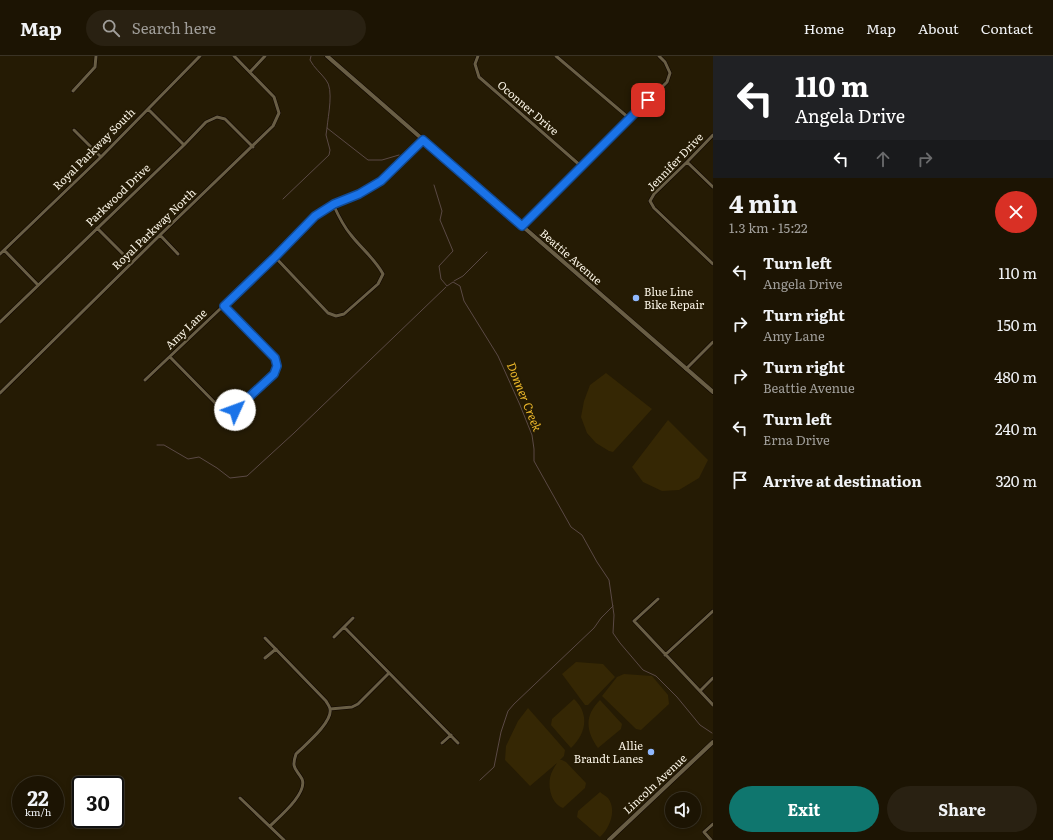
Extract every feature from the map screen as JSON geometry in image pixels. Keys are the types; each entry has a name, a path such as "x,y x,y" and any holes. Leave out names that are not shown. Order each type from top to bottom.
{"street":[{"path":"73,90 95,67 96,56"},
{"name":"Royal Parkway South","path":"0,254 100,157 200,56"},
{"path":"234,56 250,72 265,56"},
{"name":"Beattie Avenue","path":"327,56 713,392"},
{"name":"Oconner Drive","path":"478,56 475,64 479,77 582,167"},
{"path":"556,56 630,119"},
{"path":"522,226 667,82 670,73 665,62 659,56"},
{"name":"Royal Parkway North","path":"0,393 273,126 279,113 274,97 250,72"},
{"path":"148,109 184,144"},
{"name":"Parkwood Drive","path":"0,322 206,122 217,117 225,119 253,147"},
{"path":"74,130 100,157"},
{"name":"Jennifer Drive","path":"713,135 654,194 650,201 654,208 713,264"},
{"name":"Amy Lane","path":"145,380 275,257 315,216 334,204 359,194 381,181 423,140"},
{"path":"687,162 713,186"},
{"path":"275,257 328,313 336,316 344,314 378,284 383,274 379,266 350,234 334,204"},
{"path":"98,228 132,263"},
{"path":"160,235 178,254"},
{"path":"4,250 38,285"},
{"path":"170,357 221,409 227,412 235,410 274,374 277,366 275,358 224,306"},
{"path":"686,369 713,342"},
{"path":"658,599 634,621 713,705"},
{"path":"665,655 713,611"},
{"path":"334,636 353,618"},
{"path":"344,627 458,743"},
{"path":"265,638 326,701 330,709 330,717 326,723 296,754 294,768 302,780 301,793 270,826"},
{"path":"265,658 276,649"},
{"path":"330,709 352,707 358,704 389,673"},
{"path":"700,691 713,678"},
{"path":"442,743 450,735"},
{"name":"Lincoln Avenue","path":"609,840 713,742"},
{"path":"240,798 284,840"},
{"path":"711,840 704,832 713,824"}],"shaded area":[{"path":"606,373 652,409 613,452 596,443 587,433 581,417 584,401 590,385"},
{"path":"668,420 708,460 699,478 679,490 662,491 643,482 632,467"},
{"path":"576,662 603,664 615,677 588,705 585,705 562,674"},
{"path":"624,674 652,676 668,695 669,704 641,730 636,729 602,696 617,677"},
{"path":"574,699 582,711 584,724 580,737 571,748 551,725 552,719"},
{"path":"600,700 622,724 621,729 598,748 591,736 588,724 591,712"},
{"path":"528,708 565,750 564,756 560,760 566,762 586,783 585,788 563,808 556,803 550,791 550,776 557,763 530,786 505,760 506,746 518,721"},
{"path":"600,792 608,798 611,803 612,813 607,829 600,837 577,817 578,811"}],"waterway":[{"name":"Donner Creek","path":"311,56 310,60 313,66 326,80 330,90 327,128 368,160 382,160 399,155"},
{"path":"283,199 329,155 330,150 326,135 327,128"},
{"name":"Donner Creek","path":"434,185 442,211 440,220 453,251 439,266 441,279 447,286 453,282 460,286 464,301 498,356 520,405 532,435 534,461 571,527 582,535 609,580 614,615 613,633 643,670 656,676 677,697 700,725 712,733"},
{"path":"454,281 463,276 487,252"},
{"path":"157,445 164,445 188,459 199,457 230,478 247,476 446,287"},
{"path":"480,780 494,767 501,732 508,711 594,628 601,618 613,606"}],"place":[{"name":"Blue Line Bike Repair","path":"636,298"},
{"name":"Allie Brandt Lanes","path":"651,752"}],"route":[{"path":"235,410 274,374 277,366 275,358 224,306 315,216 334,204 359,194 381,181 423,140 522,226 648,100"}]}
